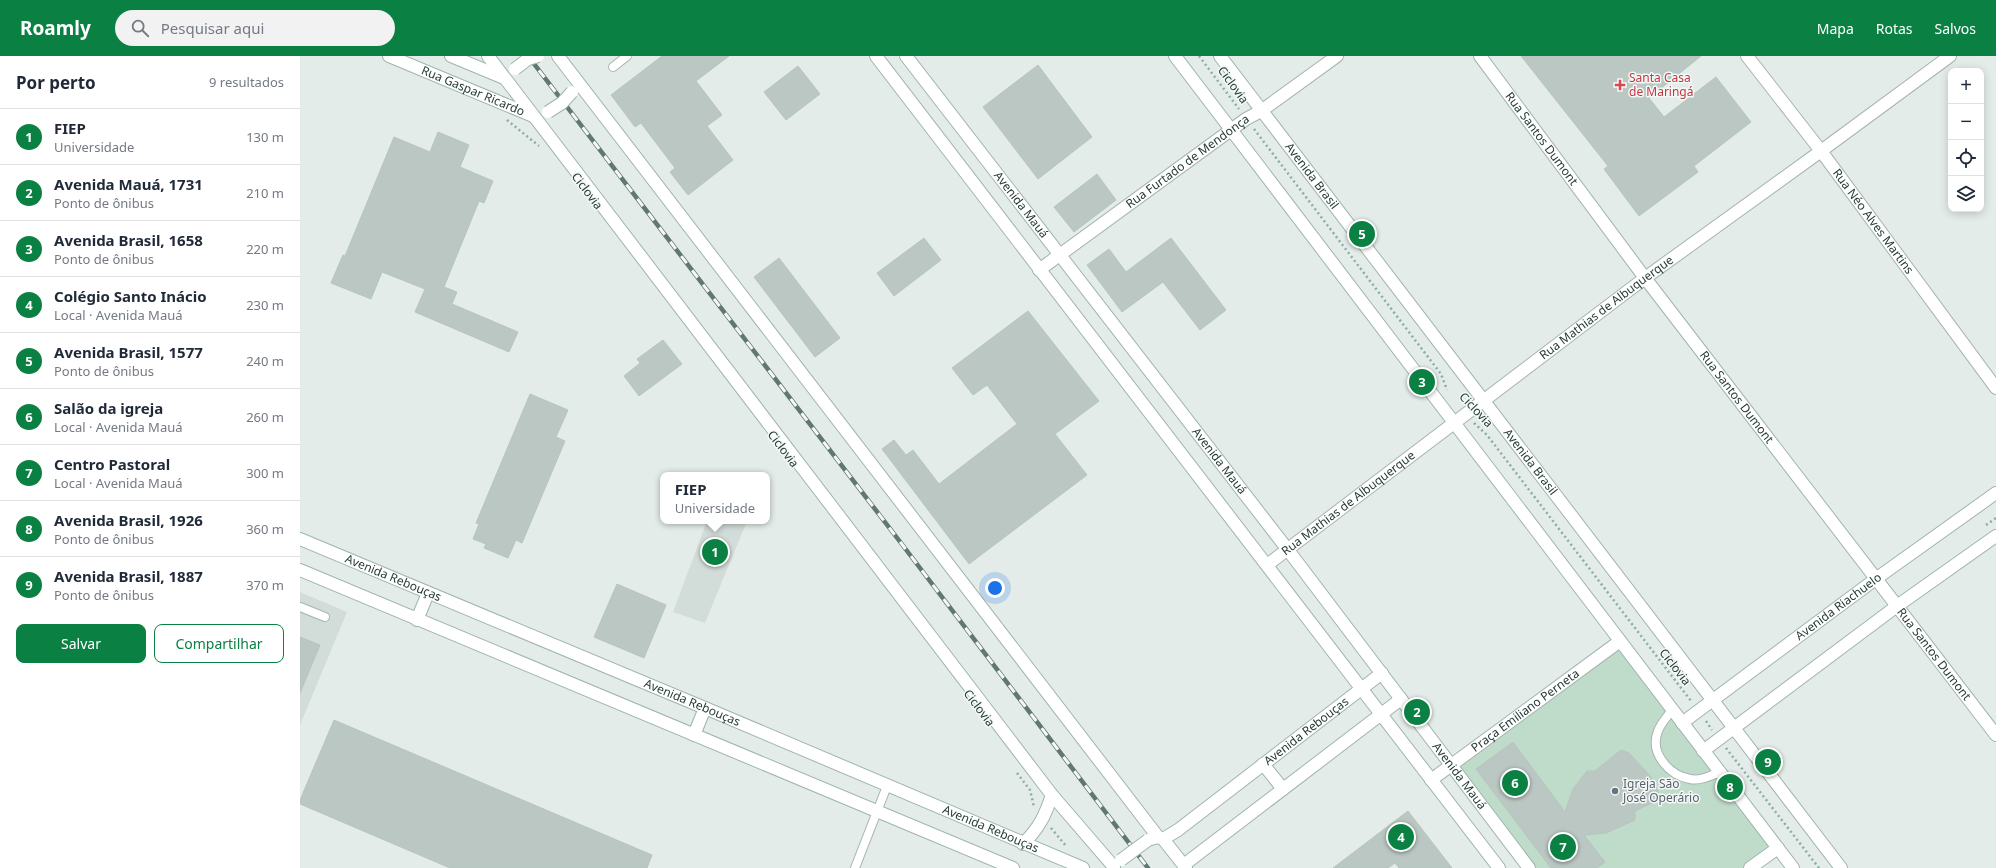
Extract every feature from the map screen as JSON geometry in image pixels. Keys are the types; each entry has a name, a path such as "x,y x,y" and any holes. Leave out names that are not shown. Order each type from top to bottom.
{"main road":[{"name":"Rua Gaspar Ricardo","path":"389,56 534,116"},
{"name":"Rua Gaspar Ricardo","path":"451,56 506,79"},
{"path":"488,56 1052,794 1116,865"},
{"path":"506,79 515,69 528,59 538,56"},
{"path":"558,56 576,87 1156,839 1186,866 1283,789 1401,699"},
{"name":"Avenida Mauá","path":"876,56 1499,868"},
{"name":"Avenida Mauá","path":"906,56 1288,550 1529,868"},
{"path":"1175,56 1793,868"},
{"name":"Avenida Brasil","path":"1220,56 1483,401 1714,700 1840,868"},
{"name":"Rua Furtado de Mendonça","path":"1039,270 1232,129 1261,111 1337,56"},
{"name":"Rua Santos Dumont","path":"1480,56 1645,278 1996,735"},
{"name":"Rua Néo Alves Martins","path":"1747,56 1821,152 1996,388"},
{"name":"Rua Mathias de Albuquerque","path":"1267,565 1645,278 1821,152 1950,56"},
{"path":"534,116 548,112 562,103 576,87"},
{"name":"Avenida Riachuelo","path":"1682,723 1876,578 1996,493"},
{"path":"1703,751 1897,606 1996,536"},
{"name":"Avenida Rebouças","path":"300,539 706,708 1023,844 1083,868"},
{"path":"300,570 1013,868"},
{"path":"417,620 428,593"},
{"name":"Praça Emiliano Perneta","path":"1431,780 1620,641"},
{"name":"Avenida Rebouças","path":"1116,865 1156,839 1178,830 1382,673"},
{"path":"694,735 706,708"},
{"path":"1263,764 1283,789"},
{"path":"1023,844 1035,832 1044,819 1052,794"},
{"path":"1750,868 1778,848"}],"lane":[{"path":"613,66 627,56"},
{"path":"300,607 325,617"},
{"path":"1672,710 1657,732 1656,746 1662,763 1674,774 1690,779 1705,778 1720,772"},
{"path":"855,868 887,786"}],"path":[{"name":"Ciclovia","path":"1199,56 1441,374 1446,390 1451,396"},
{"path":"502,115 541,149"},
{"name":"Ciclovia","path":"1465,415 1488,435 1819,868"},
{"path":"1015,771 1030,790 1032,804 1069,850"}],"shaded area":[{"path":"706,524 746,524 705,623 673,612"},
{"path":"300,592 347,612 300,725"}],"green space":[{"path":"1620,641 1778,848 1750,868 1529,868 1451,765"}],"building":[{"path":"662,56 729,56 696,81 722,115 707,126 733,160 688,195 670,172 675,168 641,123 635,127 611,95"},
{"path":"1521,56 1701,56 1649,98 1664,117 1716,77 1751,122 1694,166 1698,172 1639,216 1604,169 1608,166"},
{"path":"1038,65 1092,137 1038,179 983,107"},
{"path":"798,66 820,94 786,120 764,92"},
{"path":"438,132 469,145 460,167 493,181 484,203 479,201 444,287 457,292 452,304 518,332 509,352 415,312 425,289 382,272 371,299 331,283 343,255 345,256 394,137 430,152"},
{"path":"1097,174 1116,200 1074,232 1054,207"},
{"path":"924,238 941,260 894,296 877,273"},
{"path":"1171,238 1226,310 1200,330 1163,282 1122,312 1087,265 1109,249 1126,272"},
{"path":"779,258 840,338 815,357 754,277"},
{"path":"1028,311 1099,401 1055,434 1087,475 969,564 882,449 894,440 906,455 913,450 939,484 1017,424 987,385 973,395 952,368"},
{"path":"663,340 682,364 639,396 624,376 640,363 637,359"},
{"path":"530,394 568,410 556,437 565,441 522,543 516,540 508,558 484,548 486,544 473,539 479,524 476,523"},
{"path":"617,584 666,605 644,658 594,637"},
{"path":"300,637 320,645 300,693"},
{"path":"334,720 652,855 647,868 450,868 300,804 300,800"},
{"path":"1513,742 1565,812 1573,789 1587,771 1595,771 1621,750 1629,753 1651,777 1658,792 1658,800 1635,811 1635,820 1606,833 1584,835 1605,862 1597,868 1551,868 1476,769"},
{"path":"1408,811 1452,868 1399,868 1395,863 1388,868 1333,868"}],"railway":[{"path":"528,56 1148,868"}],"place":[{"name":"Santa Casa de Maringá","path":"1620,85"},
{"name":"Avenida Brasil, 1577","path":"1362,234"},
{"name":"Avenida Brasil, 1658","path":"1422,382"},
{"name":"FIEP","path":"715,552"},
{"name":"Avenida Mauá, 1731","path":"1417,712"},
{"name":"Avenida Brasil, 1887","path":"1768,762"},
{"name":"Salão da igreja","path":"1515,783"},
{"name":"Avenida Brasil, 1926","path":"1730,787"},
{"name":"Igreja São José Operário","path":"1615,791"},
{"name":"Colégio Santo Inácio","path":"1401,837"},
{"name":"Centro Pastoral","path":"1563,847"}]}
